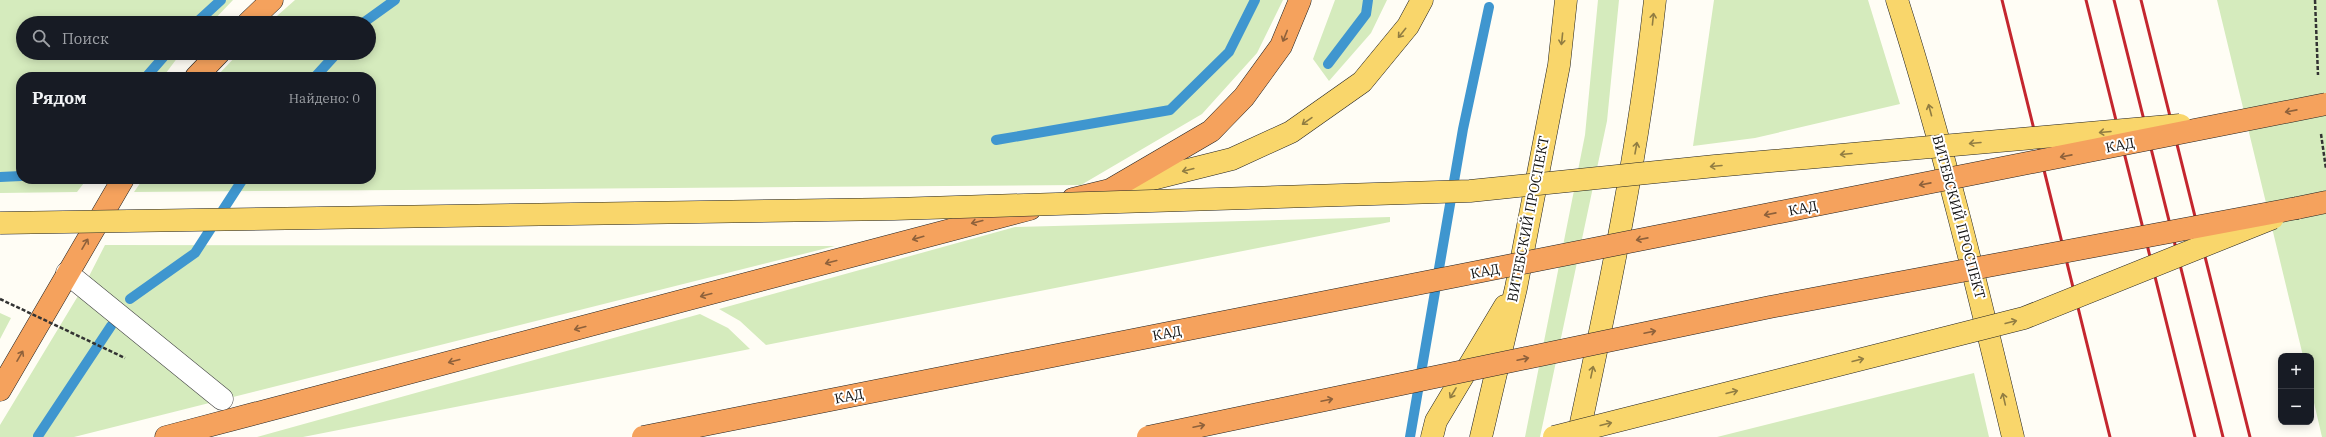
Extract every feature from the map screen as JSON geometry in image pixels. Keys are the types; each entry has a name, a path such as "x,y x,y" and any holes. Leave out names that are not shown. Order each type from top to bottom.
{"highway":[{"path":"255,16 272,0"},
{"path":"166,437 955,228 1110,190 1211,131 1244,97 1281,46 1300,0"},
{"path":"201,72 212,60"},
{"name":"КАД","path":"643,437 2326,104"},
{"path":"0,390 120,184"},
{"path":"1148,437 1770,307 2326,202"}],"main road":[{"path":"1110,190 1232,159 1291,132 1362,82 1408,26 1422,0"},
{"name":"ВИТЕБСКИЙ ПРОСПЕКТ","path":"1481,437 1516,288 1559,65 1566,0"},
{"path":"1578,437 1611,283 1637,144 1655,0"},
{"name":"ВИТЕБСКИЙ ПРОСПЕКТ","path":"1897,0 1916,58 1970,255 2012,437"},
{"path":"0,223 894,209 1470,191 1715,166 2255,118"},
{"path":"1554,437 2024,318 2298,208"},
{"path":"1432,437 1436,421 1516,288"}],"lane":[{"path":"67,273 222,399"}],"path":[{"path":"0,299 125,358"}],"green space":[{"path":"0,0 233,0 218,16 16,16 16,60 176,60 167,72 16,72 16,184 83,184 77,192 0,193"},
{"path":"295,0 1283,0 1257,53 1202,114 1081,185 134,192 140,184 376,184 376,72 221,72 232,60 376,60 376,16 277,16"},
{"path":"1335,0 1387,0 1371,33 1329,81 1313,59"},
{"path":"1598,0 1619,0 1607,121 1540,437 1525,437 1585,135"},
{"path":"1714,0 1868,0 1900,104 1755,138 1693,146"},
{"path":"2217,0 2326,0 2326,437 2322,437 2314,403 2314,353 2302,353"},
{"path":"1390,217 1390,222 766,345 740,321 719,309 1015,227"},
{"path":"105,245 835,246 74,437 0,437 0,425 84,286"},
{"path":"0,313 11,318 0,339"},
{"path":"700,314 728,328 750,349 303,437 257,437"},
{"path":"1974,373 1989,437 1717,437"}],"waterway":[{"path":"204,16 221,0"},
{"path":"373,16 395,0"},
{"path":"996,140 1170,110 1229,52 1255,0"},
{"path":"1328,64 1366,14 1368,0"},
{"path":"1410,437 1463,129 1489,7"},
{"path":"150,72 161,60"},
{"path":"320,72 331,60"},
{"path":"0,177 16,176"},
{"path":"130,299 195,253 240,184"},
{"path":"38,436 111,326"}],"railway":[{"path":"2002,0 2110,437"},
{"path":"2086,0 2195,437"},
{"path":"2114,0 2223,437"},
{"path":"2141,0 2250,437"}]}
